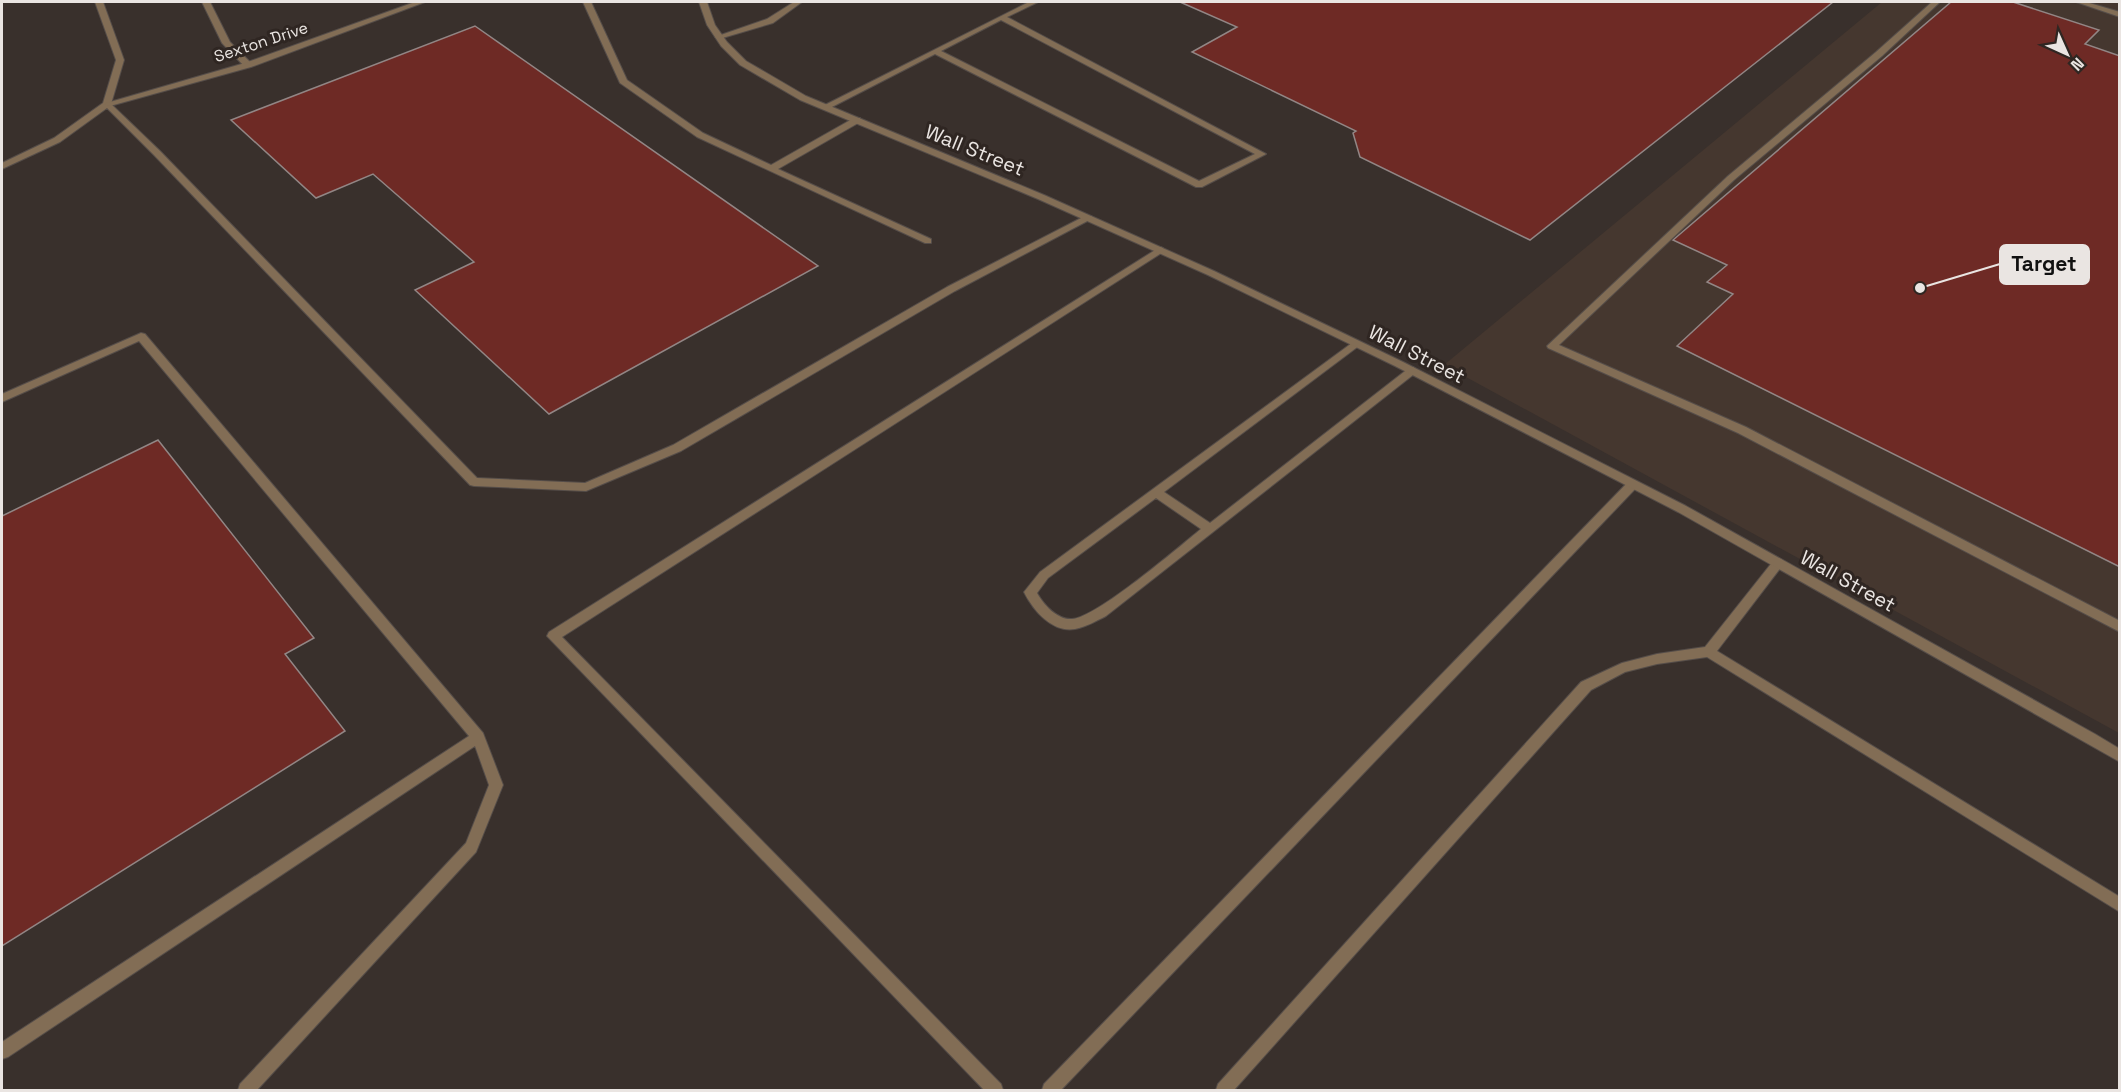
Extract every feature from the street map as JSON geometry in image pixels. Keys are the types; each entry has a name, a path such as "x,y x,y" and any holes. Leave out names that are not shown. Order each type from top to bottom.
{"street":[{"path":"2,166 57,140 107,104 120,60 99,2"},
{"path":"206,2 226,43 248,65"},
{"name":"Sexton Drive","path":"107,104 248,65 421,2"},
{"path":"587,2 623,81 700,135 928,241"},
{"name":"Wall Street","path":"703,2 711,25 743,63 803,99 1088,218 1413,370 1633,484 1778,563 2120,756"},
{"path":"719,37 770,21 800,2"},
{"path":"825,107 1034,2"},
{"path":"1936,2 1879,54 1731,178 1552,346 1742,430 2120,627"},
{"path":"2080,2 2120,15"},
{"path":"935,51 1199,185 1262,154 1001,17"},
{"path":"107,104 474,482 586,487 677,448 951,289 1088,218"},
{"path":"771,169 857,120"},
{"path":"995,1090 553,636 1160,250"},
{"path":"2,398 141,336 478,737 496,785 471,847 246,1090"},
{"path":"1356,343 1044,575 1030,592 1036,605 1051,617 1071,624 1102,614 1413,370"},
{"path":"1050,1090 1633,484"},
{"path":"1156,492 1210,529"},
{"path":"1709,652 1778,563"},
{"path":"1224,1090 1586,686 1622,668 1657,658 1709,652 2120,905"},
{"path":"2,1051 478,737"}],"shaded area":[{"path":"1882,2 2119,2 2119,733 1444,365"}],"building":[{"path":"1180,2 1833,2 1530,240 1360,157 1353,133 1356,131 1192,52 1237,27"},
{"path":"1951,2 2013,2 2099,30 2085,44 2120,56 2120,567 1677,346 1733,294 1707,282 1727,265 1673,240"},
{"path":"475,26 818,266 549,414 415,290 474,262 373,174 316,198 231,120"},
{"path":"158,440 314,638 285,654 345,731 2,946 2,516"}],"place":[{"name":"Target","path":"1920,288"}]}
